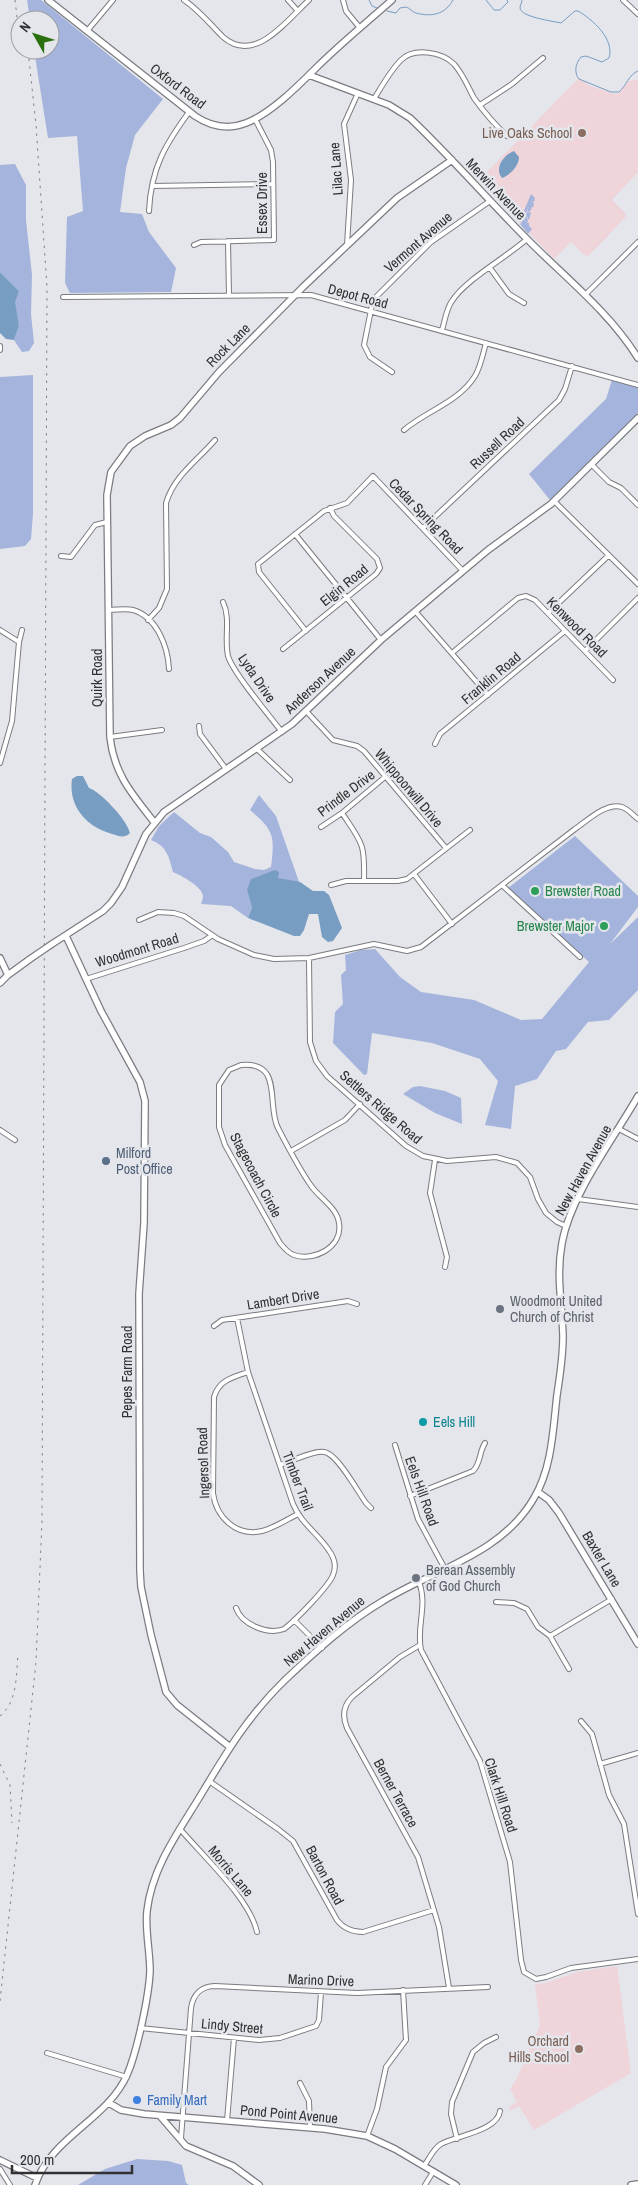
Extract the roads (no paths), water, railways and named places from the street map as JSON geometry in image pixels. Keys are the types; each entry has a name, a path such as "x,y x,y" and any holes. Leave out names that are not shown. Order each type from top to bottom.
{"main road":[{"name":"Oxford Road","path":"48,0 189,112 202,120 220,126 239,125 255,119 309,75 392,0"},
{"name":"Merwin Avenue","path":"309,75 396,108 410,118 527,239 618,329 638,358"},
{"name":"Rock Lane","path":"107,522 109,477 123,453 141,438 180,418 219,372 397,198 452,160"},
{"name":"Anderson Avenue","path":"8,975 103,911 111,903 122,887 154,822 176,802 282,732 415,611 554,500 638,418"},
{"name":"Quirk Road","path":"107,522 110,737 115,764 123,782 154,822"},
{"name":"Woodmont Road","path":"66,936 85,979"},
{"path":"0,958 8,975 0,983"},
{"name":"Pepes Farm Road","path":"85,979 137,1077 145,1101 144,1223 139,1288 140,1571 142,1595 168,1696 230,1747"},
{"name":"New Haven Avenue","path":"34,2185 53,2154 71,2134 109,2103 126,2076 134,2054 150,1973 147,1925 149,1896 158,1868 209,1781 250,1717 322,1648 375,1605 486,1548 503,1536 522,1516 538,1492 549,1458 562,1361 563,1335 559,1268 566,1226 578,1199 638,1096"},
{"name":"Baxter Lane","path":"538,1492 549,1500 560,1513 638,1644"},
{"name":"Pond Point Avenue","path":"109,2103 125,2111 160,2116 310,2128 367,2136 390,2146 456,2185"},
{"path":"160,2116 183,2143 233,2166 259,2185"},
{"path":"0,2160 37,2178"},
{"path":"631,2185 638,2184"}],"street":[{"path":"87,31 114,0"},
{"path":"184,0 197,10 224,38 237,45 246,46 263,41 308,0"},
{"path":"288,0 297,10"},
{"path":"343,0 346,11 360,28"},
{"path":"623,0 638,14"},
{"path":"374,99 402,59 411,54 430,53 443,57 455,65 492,123 507,136"},
{"path":"480,105 512,84 543,58"},
{"name":"Lilac Lane","path":"347,246 350,180 344,124 358,93"},
{"path":"149,211 155,168 162,152 189,112"},
{"name":"Essex Drive","path":"194,246 201,242 274,240 273,162 271,150 255,119"},
{"path":"152,186 273,184"},
{"name":"Vermont Avenue","path":"392,372 370,357 365,348 364,340 371,311 381,291 431,242 491,200"},
{"path":"442,330 448,308 454,298 475,279 527,239"},
{"path":"228,241 229,295"},
{"path":"585,295 638,242"},
{"path":"490,268 509,294 524,303"},
{"name":"Depot Road","path":"63,297 311,295 638,385"},
{"path":"404,430 440,408 472,380 478,370 486,342"},
{"name":"Russell Road","path":"424,528 559,400 565,389 572,366"},
{"path":"148,620 159,608 167,590 166,503 170,490 179,476 215,440"},
{"path":"591,464 609,482 621,488 638,505"},
{"name":"Cedar Spring Road","path":"330,508 344,505 373,476 463,571"},
{"path":"554,500 638,584"},
{"path":"306,631 259,572 257,566 260,561 330,508"},
{"name":"Elgin Road","path":"283,649 377,573 380,564 334,516 330,508"},
{"path":"61,556 71,557 95,525 107,522"},
{"path":"295,534 381,640"},
{"path":"548,613 609,555"},
{"name":"Kenwood Road","path":"452,653 520,597 526,596 548,613 613,680"},
{"path":"585,651 638,598"},
{"name":"Lyda Drive","path":"223,602 228,616 227,651 231,665 282,732"},
{"path":"109,610 132,610 148,620 164,640 169,669"},
{"path":"415,611 488,695"},
{"path":"0,630 19,642"},
{"path":"0,763 12,721 19,642 22,630"},
{"name":"Franklin Road","path":"435,744 440,734 565,631"},
{"name":"Whippoorwill Drive","path":"306,711 333,740 358,746 364,751 446,848"},
{"path":"199,726 200,734 226,769"},
{"path":"110,737 162,730"},
{"path":"257,749 290,780"},
{"name":"Prindle Drive","path":"320,827 342,813 386,777"},
{"path":"139,920 158,912 184,916 211,936 260,958 309,958 374,944 412,951 421,947 575,829 607,808 621,807 638,819"},
{"path":"342,813 362,843 365,852 364,880"},
{"path":"331,884 364,880 398,881 414,874 470,830"},
{"path":"414,874 452,924"},
{"path":"503,886 580,957"},
{"name":"Woodmont Road","path":"85,979 184,948 204,941 211,936"},
{"name":"Settlers Ridge Road","path":"309,958 309,1037 312,1051 325,1073 412,1150 435,1160 496,1157 513,1160 530,1177 541,1206 546,1213 554,1220 566,1226"},
{"name":"Stagecoach Circle","path":"241,1065 250,1065 260,1069 268,1076 273,1086 273,1114 275,1122 292,1151 311,1186 333,1210 338,1219 340,1227 337,1239 331,1247 321,1254 302,1257 294,1255 280,1243 225,1145 219,1127 218,1089 222,1078 229,1070 241,1065"},
{"path":"292,1151 345,1120 360,1104"},
{"path":"619,1129 638,1139"},
{"path":"0,1130 15,1140"},
{"path":"435,1160 430,1193 447,1257 445,1268"},
{"path":"578,1199 638,1207"},
{"name":"Lambert Drive","path":"214,1326 222,1320 348,1301 357,1304"},
{"name":"Timber Trail","path":"236,1318 248,1372 298,1514 328,1548 333,1556 335,1567 329,1582 294,1620 280,1631 265,1630 238,1614 236,1608"},
{"name":"Ingersol Road","path":"248,1372 224,1381 217,1389 214,1398 213,1493 216,1507 222,1517 232,1526 251,1532 265,1530 298,1514"},
{"path":"410,1496 474,1471 478,1465 485,1443"},
{"name":"Eels Hill Road","path":"395,1445 418,1519 445,1569"},
{"path":"280,1466 319,1452 328,1452 336,1459 366,1503 372,1508"},
{"name":"Clark Hill Road","path":"419,1582 424,1604 420,1645 426,1662 480,1761 510,1862 523,1969 532,1978 541,1978 571,1968 638,1959"},
{"path":"550,1636 612,1599"},
{"path":"496,1602 514,1603 526,1608 538,1627 550,1636 569,1669"},
{"path":"294,1620 322,1648"},
{"name":"Berner Terrace","path":"420,1645 400,1657 352,1696 346,1704 343,1714 347,1728 418,1857 439,1927 448,1988"},
{"path":"581,1721 592,1734 608,1795 624,1824 638,1914"},
{"path":"600,1764 638,1753"},
{"name":"Barton Road","path":"209,1781 278,1828 293,1841 337,1920 348,1930 364,1932 434,1910"},
{"name":"Morris Lane","path":"180,1829 244,1904 252,1918 256,1932"},
{"name":"Marino Drive","path":"183,2143 180,2135 181,2117 193,2000 197,1993 206,1987 320,1992 488,1987"},
{"path":"367,2136 377,2109 386,2067 406,2040 403,1990"},
{"name":"Lindy Street","path":"140,2028 267,2040 315,2028 319,2020 320,1992"},
{"path":"458,2139 451,2114 452,2102 473,2052 484,2043 496,2037"},
{"path":"227,2121 234,2038"},
{"path":"47,2053 126,2076"},
{"path":"300,2083 309,2101 310,2128"},
{"path":"424,2166 439,2145 458,2139 489,2124 498,2118 500,2110"},
{"path":"0,2170 10,2185"},
{"path":"425,2185 434,2172"}],"waterway":[{"path":"369,0 372,6 377,8"},
{"path":"387,11 396,13 400,8 406,7 416,13 432,15 442,12 453,0"},
{"path":"486,0 494,10 500,10 508,2 507,0"},
{"path":"522,0 520,8 531,16 561,23 575,11 578,11 601,30 609,44 609,58 602,62 586,56 581,57 576,68 576,74 579,79 611,92 619,92 632,75 638,71"}],"railway":[{"path":"15,0 16,10"},
{"path":"0,2001 36,1662 42,1521 47,287 36,125 29,60"},
{"path":"0,1716 6,1710 13,1695 18,1654"},
{"path":"0,1764 10,1785 12,1823"}],"place":[{"name":"Live Oaks School","path":"582,133"},
{"name":"Brewster Road","path":"535,891"},
{"name":"Brewster Major","path":"604,926"},
{"name":"Milford Post Office","path":"106,1161"},
{"name":"Woodmont United Church of Christ","path":"500,1309"},
{"name":"Eels Hill","path":"423,1422"},
{"name":"Berean Assembly of God Church","path":"416,1578"},
{"name":"Orchard Hills School","path":"579,2049"},
{"name":"Family Mart","path":"137,2100"}]}
